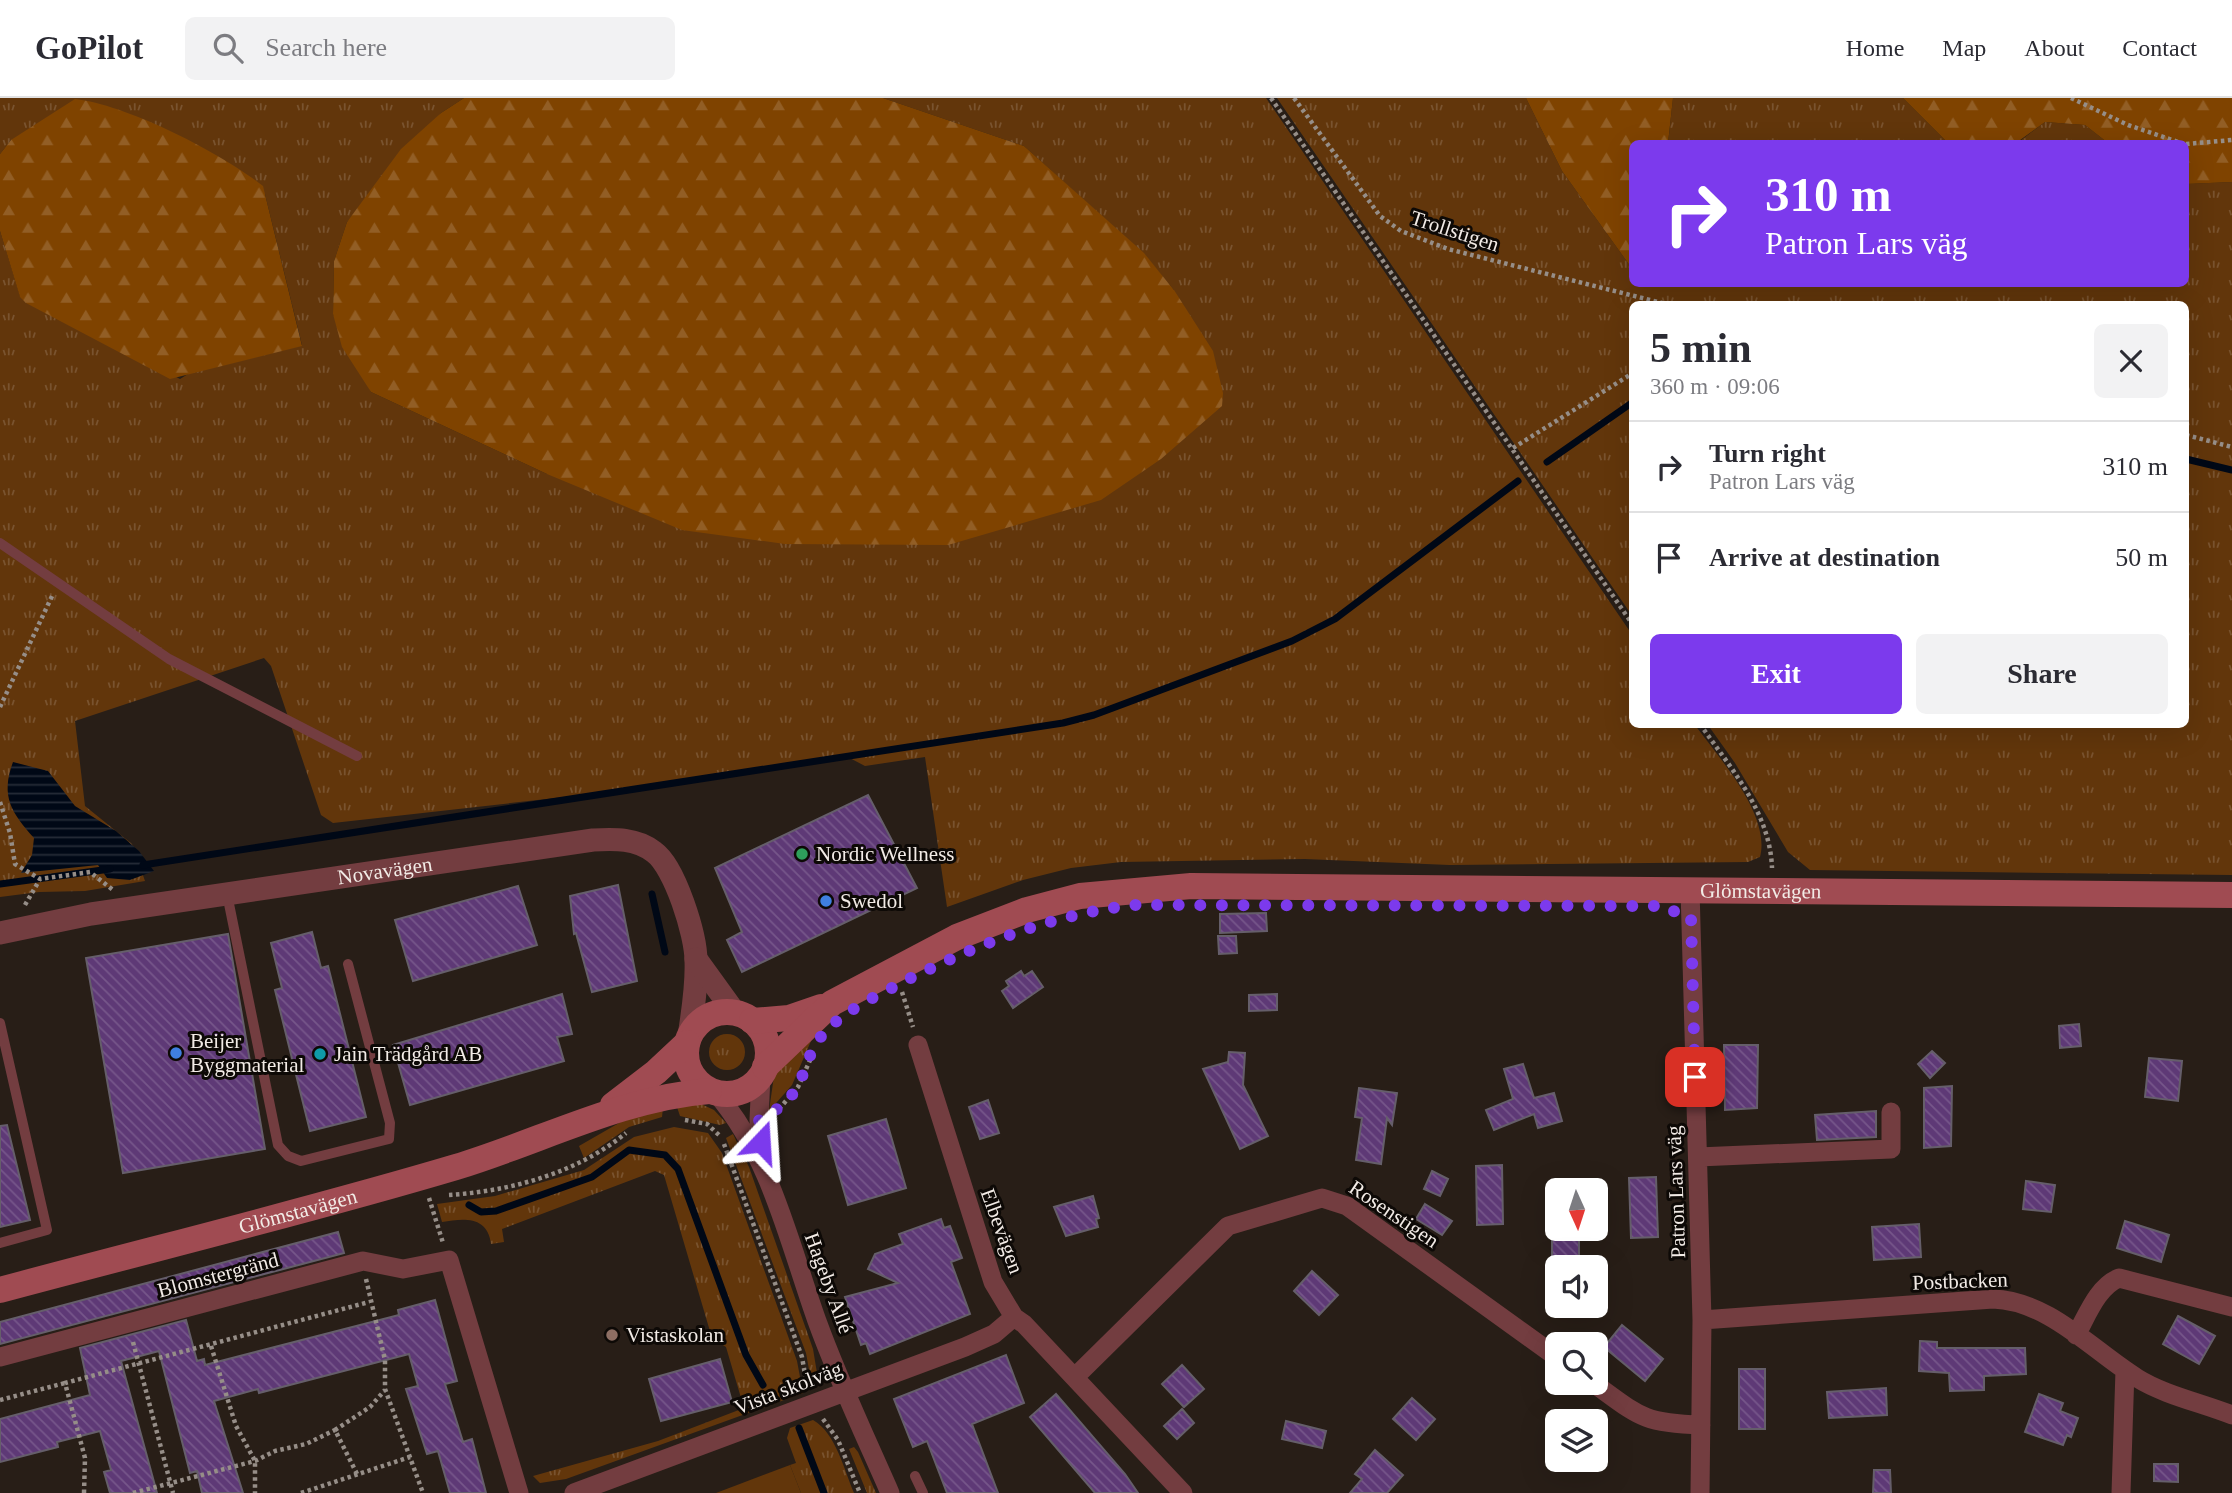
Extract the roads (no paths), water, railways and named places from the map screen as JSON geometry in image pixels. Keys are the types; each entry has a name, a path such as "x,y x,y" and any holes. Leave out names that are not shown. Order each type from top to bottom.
{"main road":[{"name":"Glömstavägen","path":"591,1120 656,1072 708,1016 789,1018 832,1003 908,960 995,921 1054,902 1110,891 1191,886 1690,889 2232,898"},
{"name":"Glömstavägen","path":"0,1290 422,1177 518,1148 591,1120 665,1097 741,1092 763,1072 787,1043 832,1003"},
{"path":"744,1017 767,1042 763,1072"},
{"path":"688,1040 688,1067 696,1081 712,1092"}],"street":[{"name":"Novavägen","path":"0,933 91,914 593,840 634,841 655,853 671,872 696,959 688,1040"},
{"name":"Patron Lars väg","path":"1690,889 1703,1320 1700,1493"},
{"name":"Novavägen","path":"696,959 744,1017"},
{"name":"Elbevägen","path":"918,1045 993,1282 1014,1317 1183,1493"},
{"name":"Hageby Allé","path":"763,1072 759,1119 763,1164"},
{"name":"Hageby Allé","path":"712,1092 739,1124 763,1164 845,1390 890,1493"},
{"path":"1698,1157 1891,1149 1891,1112"},
{"name":"Rosenstigen","path":"1074,1377 1228,1226 1322,1198 1347,1206 1545,1349"},
{"name":"Blomstergränd","path":"0,1357 363,1261 403,1269 449,1260 519,1493"},
{"path":"2076,1335 2109,1282 2119,1278 2232,1307"},
{"name":"Postbacken","path":"1703,1320 2003,1300 2028,1305 2144,1382 2232,1415"},
{"name":"Vista skolväg","path":"573,1493 965,1347 994,1334 1014,1317"},
{"path":"2121,1493 2125,1370"},
{"path":"1608,1393 1647,1420 1660,1424 1701,1425"}],"lane":[{"path":"0,544 169,659 357,756"},
{"path":"227,894 278,1145 288,1156 301,1161 389,1139 390,1123 348,964"},
{"path":"0,1023 47,1230 0,1243"},
{"path":"915,1476 923,1493"}],"waterway":[{"path":"1547,462 1629,405"},
{"path":"2189,460 2232,470"},
{"path":"143,865 1063,723 1094,715 1292,641 1335,619 1518,481"},
{"path":"0,884 110,869"},
{"path":"652,894 665,952"},
{"path":"469,1205 481,1212 496,1211 592,1177 629,1150 665,1155 678,1169 746,1355 763,1385"},
{"path":"799,1428 824,1493"}],"place":[{"name":"Nordic Wellness","path":"802,854"},
{"name":"Swedol","path":"826,901"},
{"name":"Beijer Byggmaterial","path":"176,1053"},
{"name":"Jain Trädgård AB","path":"320,1054"},
{"name":"Vistaskolan","path":"612,1335"}]}
